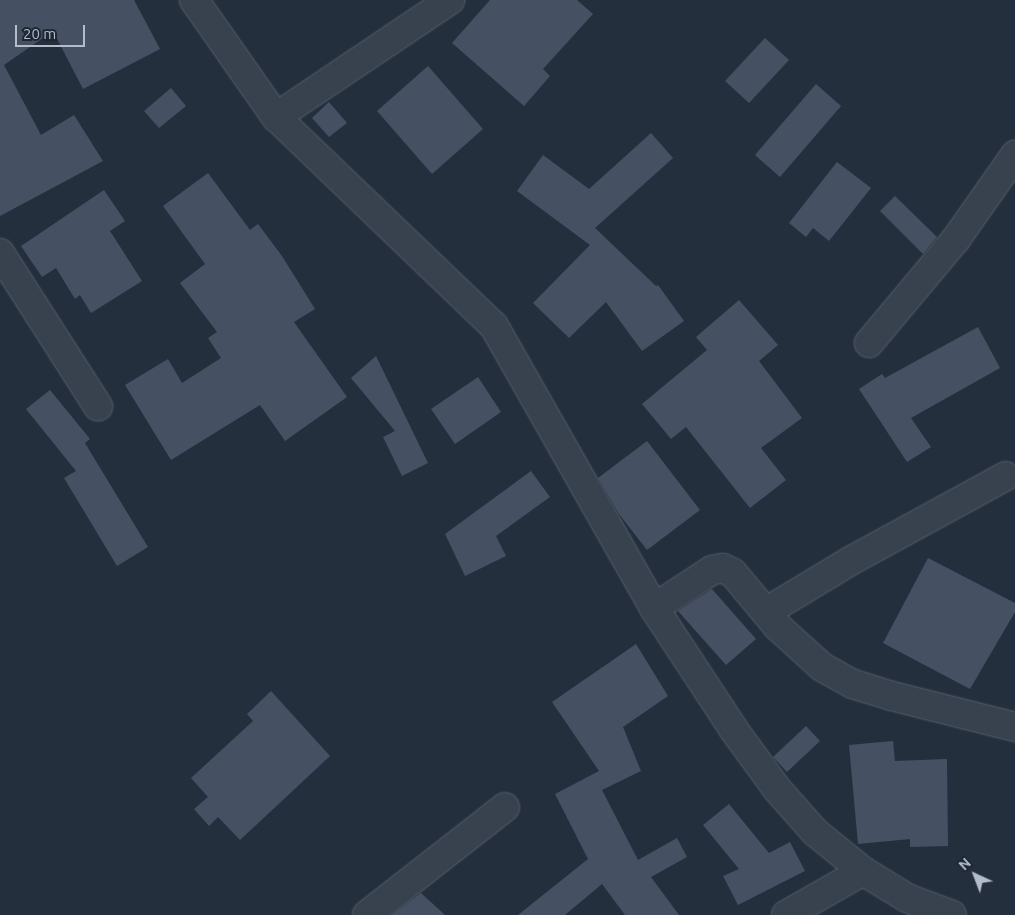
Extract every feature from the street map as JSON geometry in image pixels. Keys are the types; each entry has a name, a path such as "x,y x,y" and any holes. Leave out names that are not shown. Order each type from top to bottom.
{"street":[{"path":"194,0 276,117 494,326 654,608 723,714 777,789 815,832 863,871 907,898 952,915"},
{"path":"276,117 450,0"},
{"path":"869,343 956,239 1015,155"},
{"path":"0,253 98,406"},
{"path":"766,612 852,560 1006,476"},
{"path":"654,608 712,570 723,568 733,573 800,650 822,667 853,684 955,714 1015,726"},
{"path":"367,915 505,807"},
{"path":"786,915 863,871"}],"building":[{"path":"0,0 134,0 160,49 83,89 53,31 4,65 41,135 74,115 103,161 0,216"},
{"path":"490,0 577,0 593,14 543,69 550,76 524,106 452,43"},
{"path":"765,38 789,60 749,103 725,81"},
{"path":"428,66 483,129 432,174 377,111"},
{"path":"816,84 841,106 780,177 755,155"},
{"path":"171,88 186,106 159,128 144,111"},
{"path":"329,102 347,123 329,137 312,118"},
{"path":"651,133 673,158 595,228 656,286 658,285 684,321 642,351 606,302 569,338 533,303 590,245 517,191 543,155 589,189"},
{"path":"837,162 871,188 829,241 813,228 806,237 789,223"},
{"path":"208,173 250,230 258,224 282,256 315,309 294,322 347,397 285,441 260,405 171,460 125,385 168,359 182,383 221,358 208,338 217,332 180,283 205,264 163,206"},
{"path":"104,190 125,221 110,231 142,281 91,313 80,295 75,299 56,268 42,277 21,246"},
{"path":"895,196 937,237 923,254 880,211"},
{"path":"739,300 778,345 759,361 802,418 761,448 786,480 750,508 686,427 671,439 642,404 707,350 696,337"},
{"path":"978,327 1000,368 911,418 931,447 907,462 859,389 882,374 885,378"},
{"path":"376,356 428,463 402,476 383,437 395,431 351,378"},
{"path":"478,377 501,412 455,444 431,409"},
{"path":"50,390 90,439 85,443 148,547 117,566 64,478 76,471 26,409"},
{"path":"647,441 700,510 647,550 619,514 598,478"},
{"path":"531,471 550,497 496,536 506,556 465,576 445,534"},
{"path":"928,558 1015,603 1015,612 970,689 883,643"},
{"path":"712,589 756,639 726,665 678,611"},
{"path":"636,644 668,696 623,727 641,771 602,790 638,860 677,838 687,857 651,877 679,915 625,915 602,884 565,915 518,915 588,859 555,794 599,771 552,702"},
{"path":"271,691 330,756 240,840 218,817 209,826 194,809 208,797 191,778 253,721 247,714"},
{"path":"806,726 820,741 787,772 773,757"},
{"path":"893,741 895,761 947,759 948,846 910,847 910,839 858,844 849,745"},
{"path":"729,804 769,853 790,842 805,871 738,905 723,876 739,869 703,825"},
{"path":"421,893 445,915 392,915"}]}
